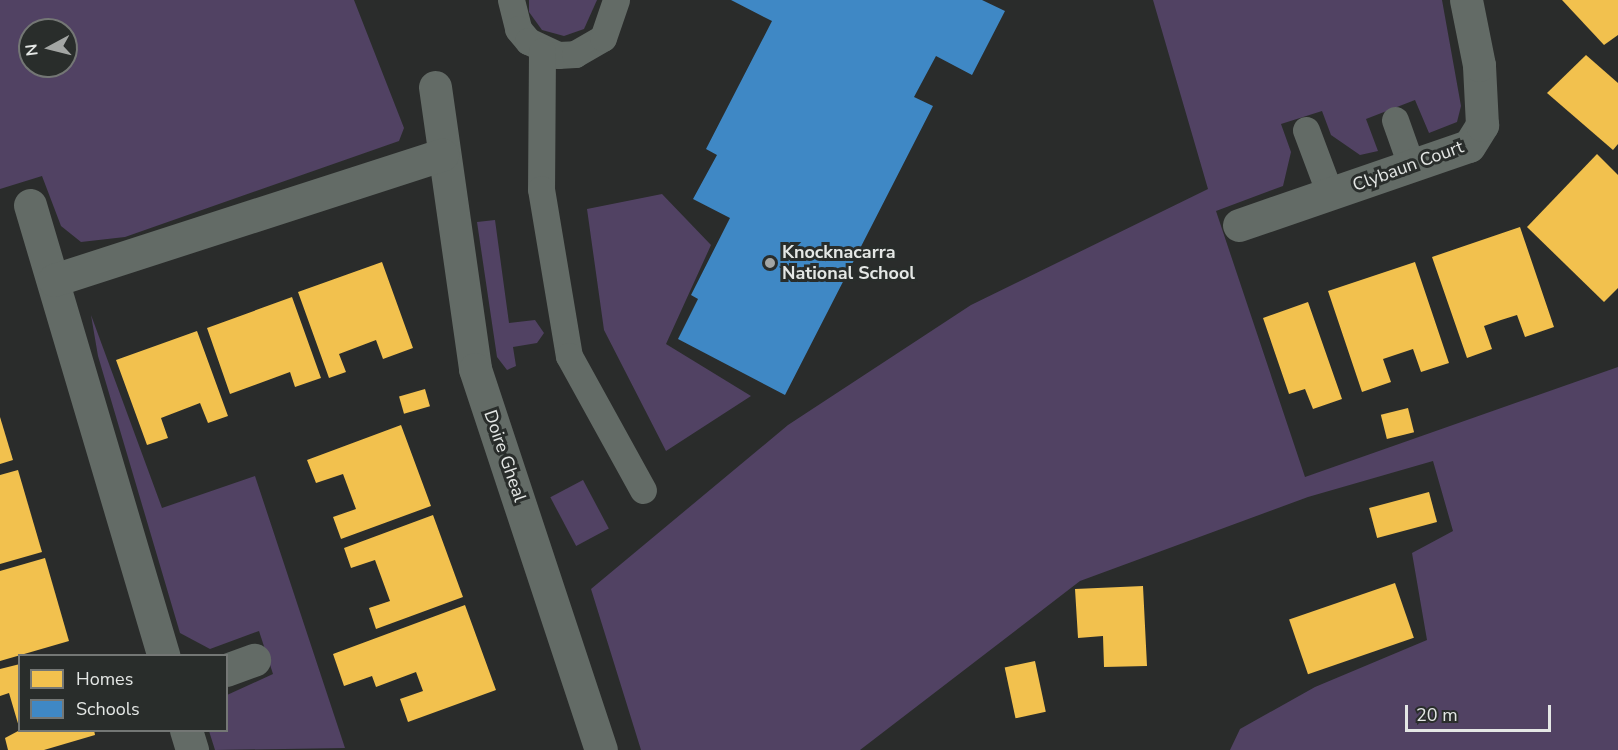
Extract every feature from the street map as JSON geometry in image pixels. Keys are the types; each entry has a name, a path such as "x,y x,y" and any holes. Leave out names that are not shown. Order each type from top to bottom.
{"street":[{"name":"Clybaun Court","path":"1239,225 1469,146 1482,125 1479,65 1466,0"},
{"name":"Doire Gheal","path":"435,87 442,155 475,369 601,750"},
{"path":"54,280 442,155"},
{"path":"30,205 163,654"},
{"path":"187,732 192,750"}],"lane":[{"path":"512,0 518,29 542,51 575,54 591,49 612,24 616,0"},
{"path":"542,51 540,189 569,356 643,490"},
{"path":"1395,120 1411,165"},
{"path":"1306,130 1330,194"}],"shaded area":[{"path":"0,0 354,0 404,128 399,141 125,237 81,242 61,226 42,176 0,189"},
{"path":"529,0 597,0 584,29 564,36 542,30 529,12"},
{"path":"1153,0 1442,0 1461,106 1457,122 1429,133 1415,100 1366,119 1378,151 1360,155 1331,135 1322,111 1281,124 1291,152 1283,186 1216,211 1305,477 1618,367 1618,750 1230,750 1240,729 1315,687 1427,640 1412,553 1453,531 1433,461 1308,497 1080,581 860,750 641,750 591,589 788,425 971,305 1208,189"},
{"path":"662,194 711,245 666,344 751,396 666,451 604,330 587,209"},
{"path":"495,220 509,323 535,320 544,333 537,343 513,347 516,366 507,370 497,357 477,222"},
{"path":"91,315 162,508 255,476 345,748 215,750 209,732 228,732 228,695 273,674 259,631 210,649 180,633 98,356"},
{"path":"583,480 609,529 576,546 550,497"}],"building: Homes":[{"path":"1562,0 1618,0 1618,35 1604,45"},
{"path":"1586,55 1618,83 1618,144 1613,150 1547,93"},
{"path":"1597,154 1618,175 1618,288 1604,302 1527,227"},
{"path":"1520,227 1554,327 1525,337 1517,315 1484,326 1492,349 1467,358 1432,257"},
{"path":"382,262 413,348 383,359 376,340 339,354 346,372 329,378 298,292"},
{"path":"1415,262 1449,363 1421,372 1413,349 1383,359 1391,382 1362,392 1328,291"},
{"path":"292,297 321,378 295,387 290,372 230,394 207,328"},
{"path":"1308,302 1342,399 1313,409 1305,389 1289,394 1263,318"},
{"path":"197,331 228,416 208,423 200,403 161,418 168,438 147,445 116,360"},
{"path":"425,389 430,406 404,414 399,396"},
{"path":"1408,408 1414,432 1387,439 1381,415"},
{"path":"0,417 13,460 0,464"},
{"path":"401,425 431,506 341,539 333,517 356,509 343,474 316,483 307,460"},
{"path":"18,470 42,552 0,564 0,475"},
{"path":"1429,492 1437,522 1377,538 1369,508"},
{"path":"433,515 463,597 376,629 369,608 390,601 375,560 351,568 344,548"},
{"path":"45,558 69,641 0,661 0,571"},
{"path":"1395,583 1414,638 1308,674 1289,619"},
{"path":"1143,586 1147,666 1104,667 1103,636 1078,638 1075,589"},
{"path":"465,605 496,690 408,722 400,699 423,691 416,672 376,687 372,676 344,686 333,654"},
{"path":"1035,661 1046,712 1015,718 1005,667"},
{"path":"18,664 18,724 9,693 0,696 0,669"},
{"path":"18,731 94,732 95,735 44,750 8,750 5,738"}],"building: Schools":[{"path":"731,0 982,0 1005,11 972,75 936,56 914,97 933,106 785,395 678,339 698,299 691,295 730,218 693,199 717,155 706,149 772,21"}],"place":[{"name":"Knocknacarra National School","path":"770,263"}]}
